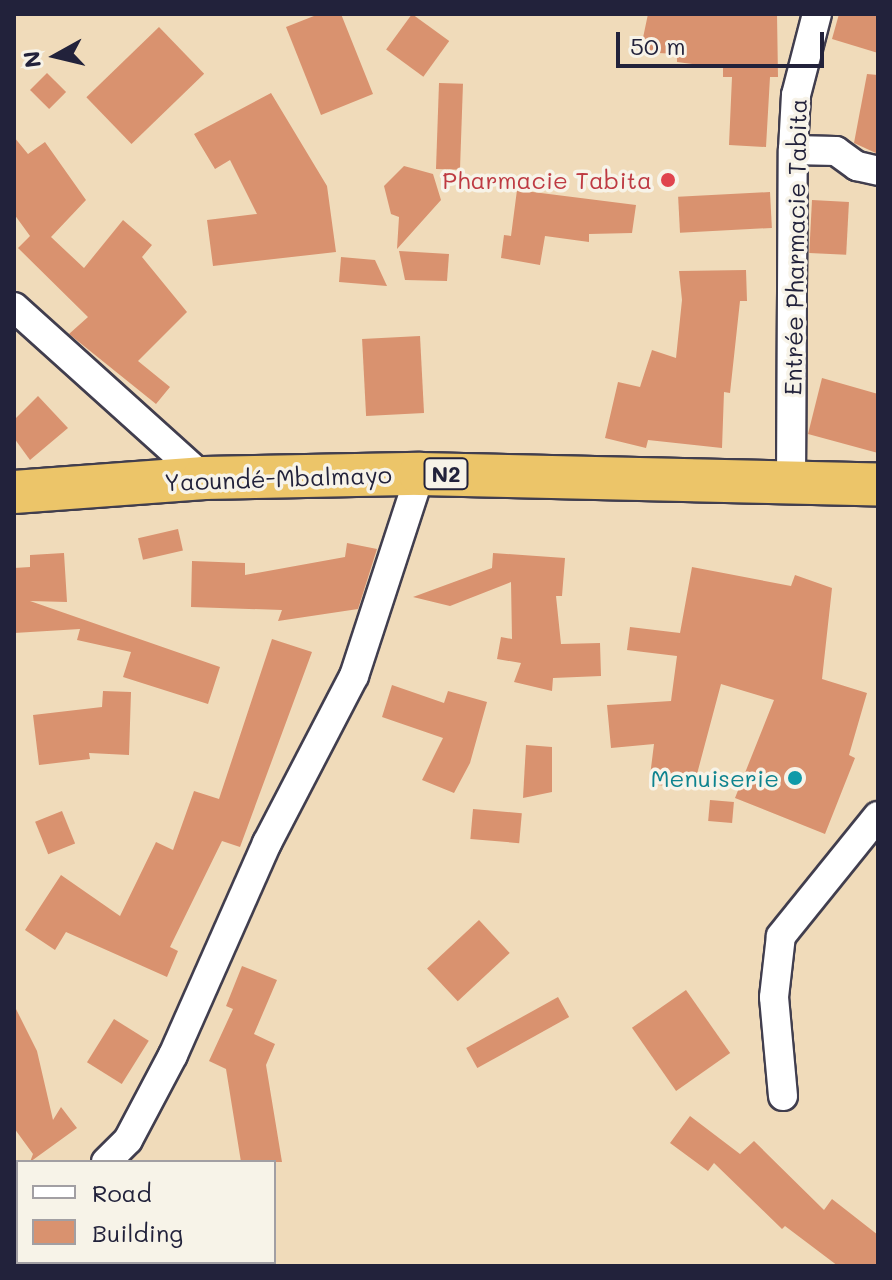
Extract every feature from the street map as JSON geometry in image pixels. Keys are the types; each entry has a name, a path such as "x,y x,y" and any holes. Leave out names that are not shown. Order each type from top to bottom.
{"highway":[{"name":"Yaoundé-Mbalmayo","path":"14,492 204,478 420,474 878,484"}],"street":[{"name":"Entrée Pharmacie Tabita","path":"791,483 796,95 817,14"},
{"path":"793,150 836,151 857,166 878,171"},
{"path":"14,307 204,478"},
{"path":"108,1160 128,1140 173,1055 267,843 354,676 420,474"},
{"path":"783,1096 774,997 781,936 878,816"}],"building":[{"path":"319,14 341,14 373,94 321,115 286,27"},
{"path":"412,14 449,41 423,77 386,50"},
{"path":"648,14 777,14 778,77 770,77 766,147 729,145 732,77 723,77 723,68 677,62 677,54 640,52"},
{"path":"839,14 878,14 878,53 832,39"},
{"path":"159,27 204,74 131,144 86,97"},
{"path":"47,73 66,92 49,109 30,90"},
{"path":"867,74 878,75 878,154 854,143"},
{"path":"439,83 463,84 460,170 436,169"},
{"path":"271,93 327,186 336,252 213,266 207,220 257,214 230,160 215,169 194,134"},
{"path":"14,137 28,154 45,142 86,200 51,237 84,268 123,220 152,245 142,257 187,312 138,361 170,387 156,404 69,334 88,317 18,248 30,236 14,214"},
{"path":"404,166 433,174 441,200 397,249 399,217 391,214 384,186"},
{"path":"517,190 636,205 632,233 589,234 589,242 545,236 540,265 501,258 504,235 511,236"},
{"path":"770,192 772,228 680,233 678,197"},
{"path":"812,200 849,202 846,255 809,253"},
{"path":"399,251 449,254 447,281 405,280"},
{"path":"341,257 375,260 387,286 339,282"},
{"path":"746,270 747,301 740,301 730,393 724,392 722,448 648,440 646,448 605,438 618,382 640,387 652,350 676,358 682,300 679,271"},
{"path":"420,336 424,413 366,416 362,339"},
{"path":"822,378 878,394 878,453 808,434"},
{"path":"38,396 68,428 30,460 14,438 14,420"},
{"path":"178,529 183,550 143,560 138,538"},
{"path":"347,543 377,549 358,609 278,621 282,610 191,607 192,561 245,563 245,575 345,557"},
{"path":"64,553 67,602 30,601 220,667 208,704 123,677 131,652 77,640 80,629 14,633 14,568 30,567 30,555"},
{"path":"493,553 565,558 562,596 556,596 561,644 600,643 601,676 553,678 552,691 514,682 521,663 497,659 501,637 512,639 511,582 450,606 413,597 492,568"},
{"path":"692,567 791,586 795,575 832,588 822,679 867,693 849,755 855,758 825,834 735,798 774,700 721,684 693,789 649,784 654,744 611,748 607,705 671,701 677,656 627,650 630,627 680,633"},
{"path":"272,639 312,652 240,847 222,841 170,947 178,951 167,977 66,932 55,950 25,930 61,875 120,916 156,842 173,850 194,791 219,799"},
{"path":"392,685 444,703 448,691 487,702 470,763 454,793 422,780 443,738 382,717"},
{"path":"103,691 131,692 129,755 89,753 90,759 39,765 33,715 102,707"},
{"path":"526,745 552,747 552,792 523,798"},
{"path":"710,800 734,802 732,823 708,821"},
{"path":"473,809 522,813 519,843 470,839"},
{"path":"62,811 75,843 48,854 35,822"},
{"path":"479,920 510,953 458,1001 427,968"},
{"path":"242,966 277,980 254,1034 275,1044 266,1065 282,1162 241,1160 226,1069 209,1061 233,1009 226,1006"},
{"path":"686,990 730,1053 676,1091 632,1028"},
{"path":"558,997 569,1017 477,1068 466,1048"},
{"path":"15,1007 37,1051 53,1120 61,1107 77,1128 31,1160 33,1154 14,1128"},
{"path":"114,1019 149,1041 122,1084 87,1062"},
{"path":"690,1116 740,1154 754,1141 824,1210 832,1199 878,1235 878,1266 838,1266 785,1226 782,1229 714,1163 708,1171 670,1143"}],"place":[{"name":"Pharmacie Tabita","path":"668,180"},
{"name":"Menuiserie","path":"795,778"}]}
